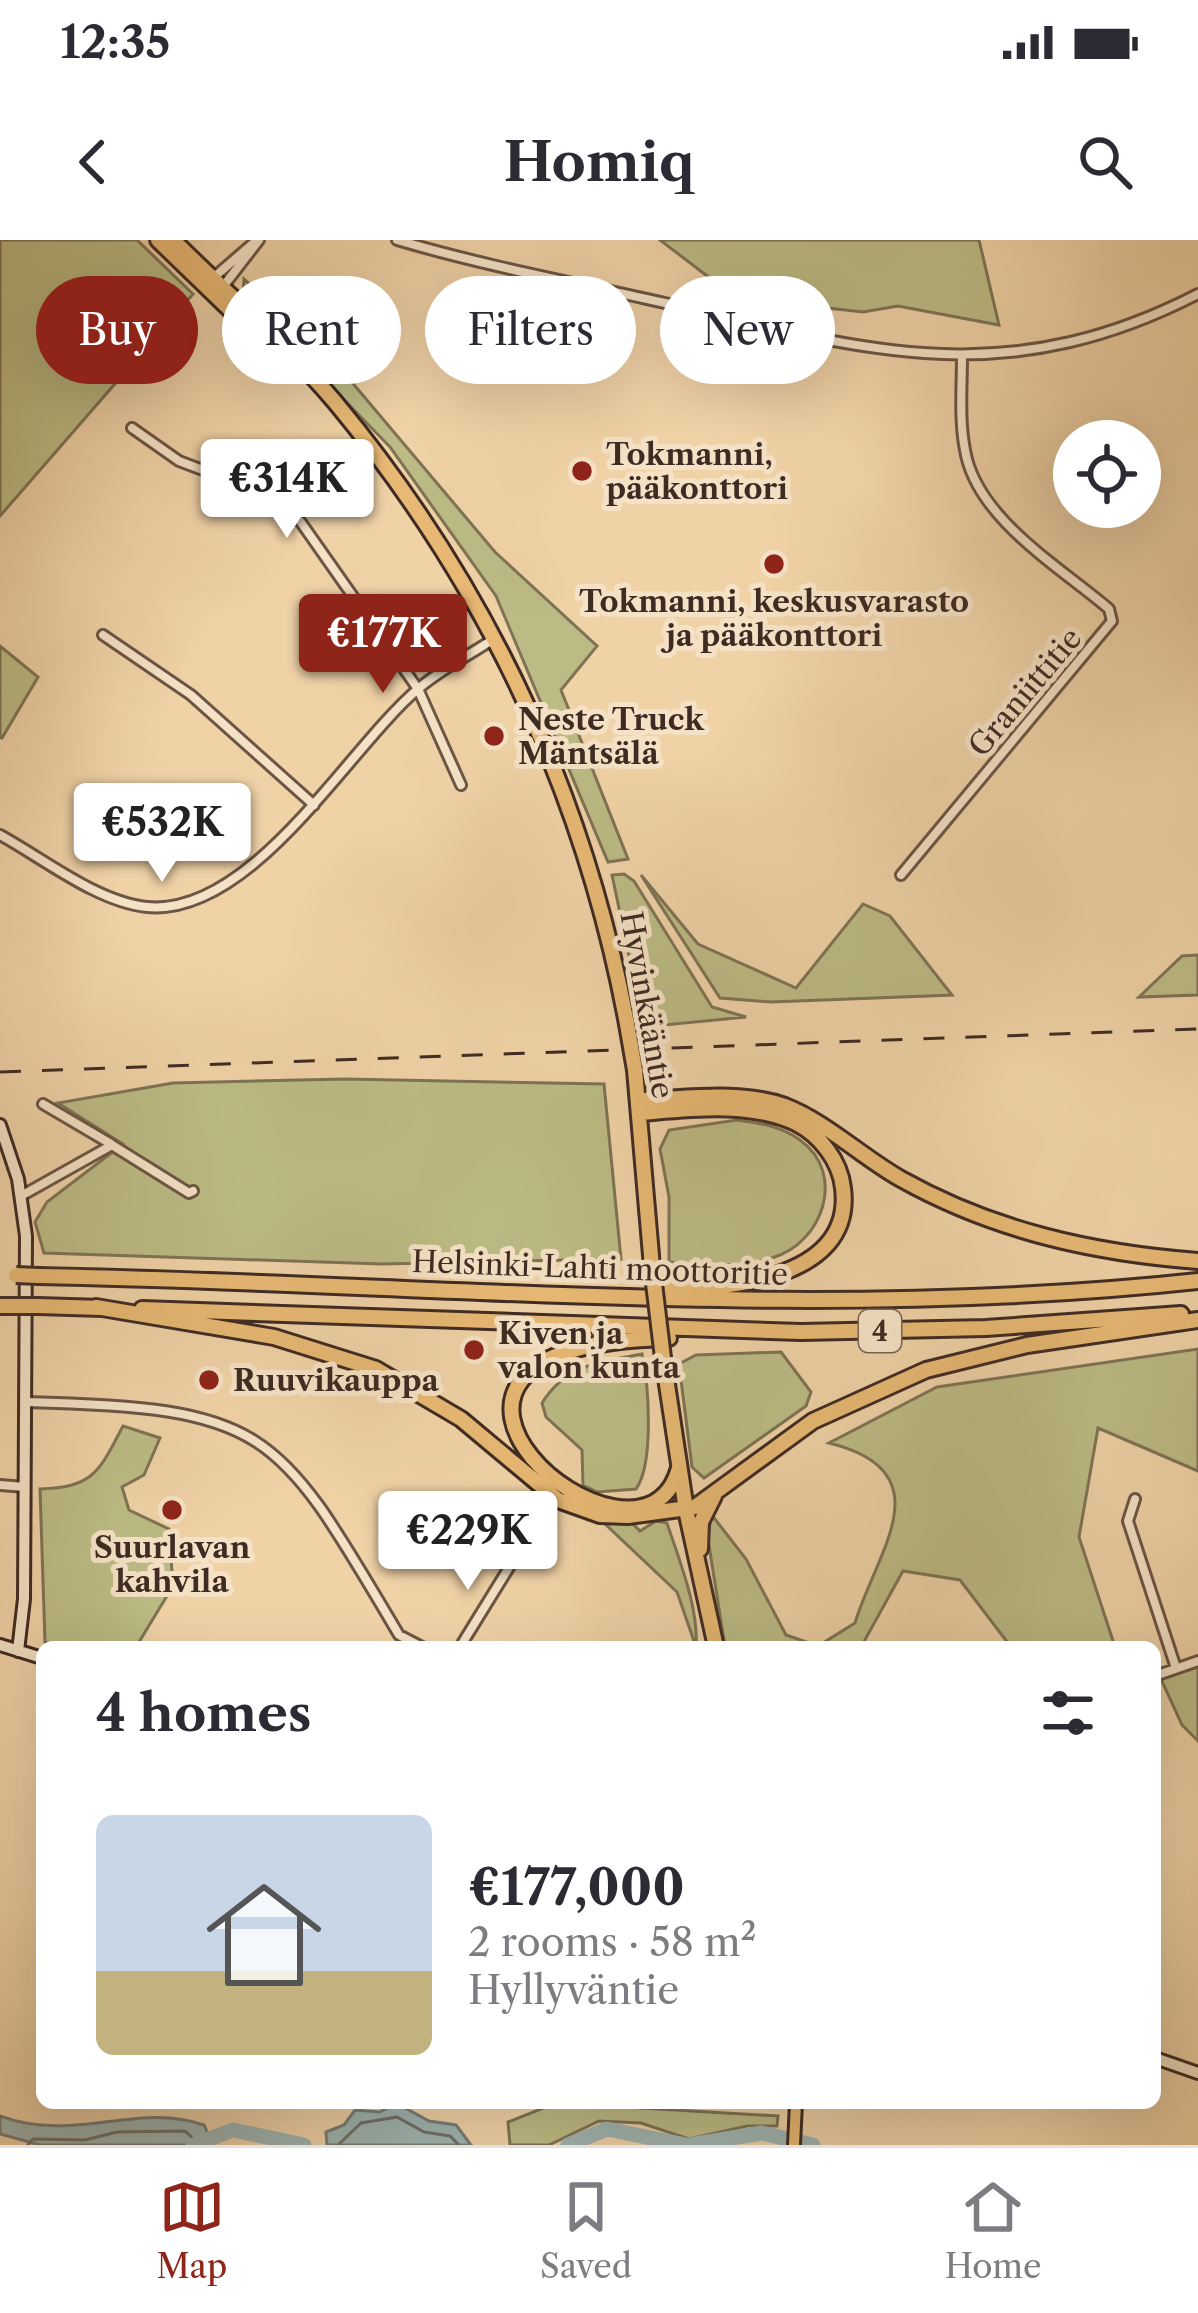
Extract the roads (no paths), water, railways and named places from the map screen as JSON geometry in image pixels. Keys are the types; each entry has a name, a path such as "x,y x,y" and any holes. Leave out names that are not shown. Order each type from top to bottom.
{"highway":[{"name":"Hyvinkääntie","path":"158,240 214,286"},
{"name":"Hyvinkääntie","path":"173,240 355,430 416,508 496,638 542,731 612,938 640,1107 662,1358 686,1510 715,1641"},
{"path":"640,1107 722,1097 784,1106 931,1196 1006,1226 1102,1251 1198,1261"},
{"path":"496,1292 736,1284 802,1264 827,1243 843,1211 842,1178 835,1160 808,1131 780,1118 731,1109 640,1107"},
{"name":"Helsinki-Lahti moottoritie","path":"8,1275 874,1300 982,1298 1198,1281"},
{"name":"Helsinki-Lahti moottoritie","path":"0,1306 801,1332 1198,1316"},
{"path":"96,1307 274,1337 345,1357 430,1398 571,1506 628,1516 686,1510 813,1421 911,1375 1027,1345 1198,1316"},
{"path":"679,1468 665,1496 642,1504 600,1503 564,1491 539,1470 516,1430 514,1407 523,1379 545,1358 592,1342 801,1332"},
{"path":"703,1590 701,1522 723,1486"}],"main road":[{"path":"794,2145 796,2109"}],"street":[{"path":"214,286 258,240"},
{"path":"397,240 778,333 864,349 962,356 1054,349 1122,329 1198,294"},
{"name":"Graniittitie","path":"901,875 1112,621 1109,609 994,510 977,484 964,451 962,356"},
{"path":"132,428 179,461 261,492 290,510 418,689 461,784"},
{"path":"103,635 191,695 314,805"},
{"path":"0,835 116,898 172,906 227,880 273,848 418,689 496,638"},
{"path":"44,1104 189,1193 193,1191"},
{"path":"0,1125 21,1196 26,1402 18,1651"},
{"path":"21,1196 112,1145"},
{"path":"26,1402 148,1405 184,1410 245,1431 283,1459 317,1498 402,1641"},
{"path":"0,1485 25,1487"},
{"path":"1135,1499 1128,1521 1176,1668"},
{"path":"464,1641 513,1561"},
{"path":"0,1645 36,1656"},
{"path":"1161,1674 1198,1661"},
{"path":"1161,2060 1198,2073"}],"water":[{"path":"407,2109 429,2121 456,2125 471,2145 327,2145 326,2132 344,2125 355,2110"},
{"path":"0,2116 54,2126 179,2119 204,2125 213,2145 40,2145 0,2134"}],"waterway":[{"path":"568,2145 607,2129 686,2145"},
{"path":"193,2145 233,2130 304,2145"},
{"path":"690,2145 762,2133 813,2145"}],"railway":[{"path":"0,1072 1198,1029"}],"place":[{"name":"Tokmanni, pääkonttori","path":"582,471"},
{"name":"Tokmanni, keskusvarasto ja pääkonttori","path":"774,564"},
{"name":"Neste Truck Mäntsälä","path":"494,736"},
{"name":"Kiven ja valon kunta","path":"474,1350"},
{"name":"Ruuvikauppa","path":"209,1380"},
{"name":"Suurlavan kahvila","path":"172,1510"}]}
